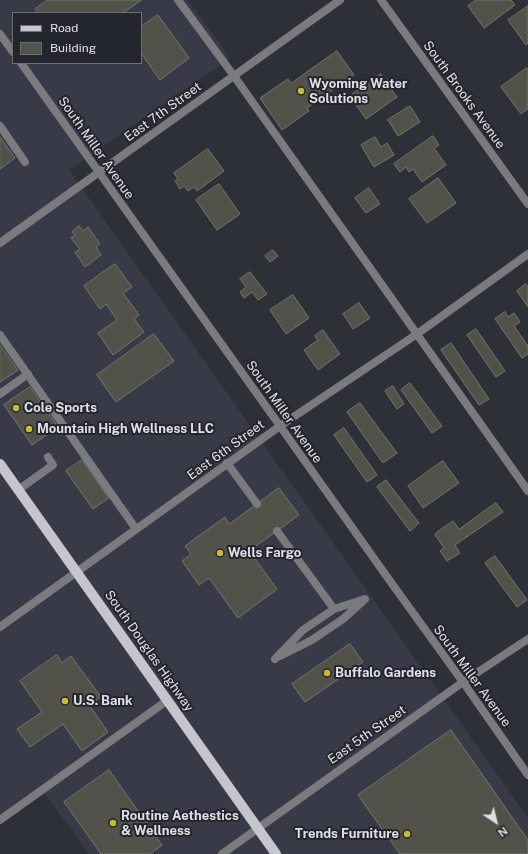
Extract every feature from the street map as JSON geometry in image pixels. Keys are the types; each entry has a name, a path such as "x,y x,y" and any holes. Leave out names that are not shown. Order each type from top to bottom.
{"main road":[{"name":"South Douglas Highway","path":"0,464 276,854"}],"street":[{"path":"178,0 234,76 528,491"},
{"name":"East 7th Street","path":"0,243 340,0"},
{"name":"South Brooks Avenue","path":"381,0 528,204"},
{"path":"0,34 12,51"},
{"name":"South Miller Avenue","path":"22,64 528,775"},
{"path":"0,126 25,162"},
{"name":"East 6th Street","path":"0,627 227,463 417,334 528,254"},
{"path":"0,335 136,529"},
{"path":"0,394 28,374"},
{"path":"18,490 53,465 48,457"},
{"path":"227,463 257,504"},
{"path":"277,531 334,609"},
{"path":"365,599 343,619 312,640 275,659 303,630 334,609 365,599"},
{"name":"East 5th Street","path":"222,854 463,682 528,639"},
{"path":"0,820 168,700"}],"shaded area":[{"path":"0,0 188,0 230,58 69,170 528,818 528,854 89,854 44,792 0,823"}],"building":[{"path":"48,0 141,0 124,12 37,12 35,9"},
{"path":"476,0 511,0 515,5 484,28 468,6"},
{"path":"528,6 528,43 526,45 508,20"},
{"path":"158,15 189,58 160,80 142,54 142,26"},
{"name":"Wyoming Water Solutions","path":"337,51 354,75 307,108 309,111 282,130 260,98 288,79 291,83"},
{"path":"527,68 528,109 521,114 501,87"},
{"path":"381,74 385,81 388,79 394,87 391,89 397,97 366,119 350,96"},
{"path":"410,106 420,122 398,136 388,120"},
{"path":"433,136 439,145 434,148 446,165 422,182 413,169 409,172 406,167 400,172 394,164"},
{"path":"0,137 15,158 0,169"},
{"path":"375,137 381,147 387,143 394,155 374,167 361,145"},
{"path":"208,149 224,171 197,191 194,187 188,191 184,186 180,189 175,181 178,179 174,173"},
{"path":"438,178 456,203 427,223 409,199"},
{"path":"219,184 240,214 217,230 196,200"},
{"path":"369,188 380,204 366,213 355,198"},
{"path":"79,226 83,231 88,227 100,244 96,247 101,255 85,267 75,252 80,249 71,238 75,235 72,232"},
{"path":"273,250 278,256 270,262 265,256"},
{"path":"115,264 132,287 123,293 139,315 134,319 144,332 113,355 98,333 117,320 106,304 100,309 84,286"},
{"path":"250,272 267,294 258,300 252,292 244,298 240,292 246,287 240,279"},
{"path":"526,284 528,287 528,307 517,291"},
{"path":"293,295 309,318 286,334 270,310"},
{"path":"359,303 370,318 353,329 343,314"},
{"path":"505,312 508,317 514,313 520,322 514,326 527,345 528,344 528,354 522,358 495,319"},
{"path":"476,329 505,371 496,377 467,335"},
{"path":"323,330 340,354 318,370 304,350 318,340 315,336"},
{"path":"154,334 174,361 116,402 97,375"},
{"path":"451,343 489,399 479,405 441,350"},
{"path":"0,345 18,370 0,382"},
{"path":"410,383 442,426 432,433 401,390"},
{"path":"393,386 404,404 397,409 385,391"},
{"path":"30,387 58,427 32,445 4,405"},
{"path":"360,403 397,453 383,463 347,412"},
{"path":"344,428 377,475 367,482 334,435"},
{"path":"82,460 109,498 93,509 66,471"},
{"path":"443,461 459,483 423,508 408,486"},
{"path":"386,480 419,523 410,531 377,487"},
{"name":"Wells Fargo","path":"279,488 299,515 249,551 277,589 238,618 209,578 199,585 182,561 191,554 185,546 225,517 229,524"},
{"path":"496,503 503,512 455,545 460,553 447,561 440,551 444,548 435,535 437,532 453,521 459,529"},
{"path":"495,556 527,600 517,607 485,563"},
{"name":"Buffalo Gardens","path":"350,644 363,662 305,702 292,684"},
{"name":"U.S. Bank","path":"57,655 62,663 71,656 101,697 89,705 108,732 82,751 63,724 30,747 17,729 42,712 20,681"},
{"path":"451,730 528,840 528,854 400,854 358,795"},
{"name":"Routine Aethestics & Wellness","path":"109,770 162,845 150,854 101,854 64,802"}],"place":[{"name":"Wyoming Water Solutions","path":"301,91"},
{"name":"Cole Sports","path":"16,408"},
{"name":"Mountain High Wellness LLC","path":"29,429"},
{"name":"Wells Fargo","path":"220,553"},
{"name":"Buffalo Gardens","path":"327,673"},
{"name":"U.S. Bank","path":"65,701"},
{"name":"Routine Aethestics & Wellness","path":"113,823"},
{"name":"Trends Furniture","path":"407,834"}]}
